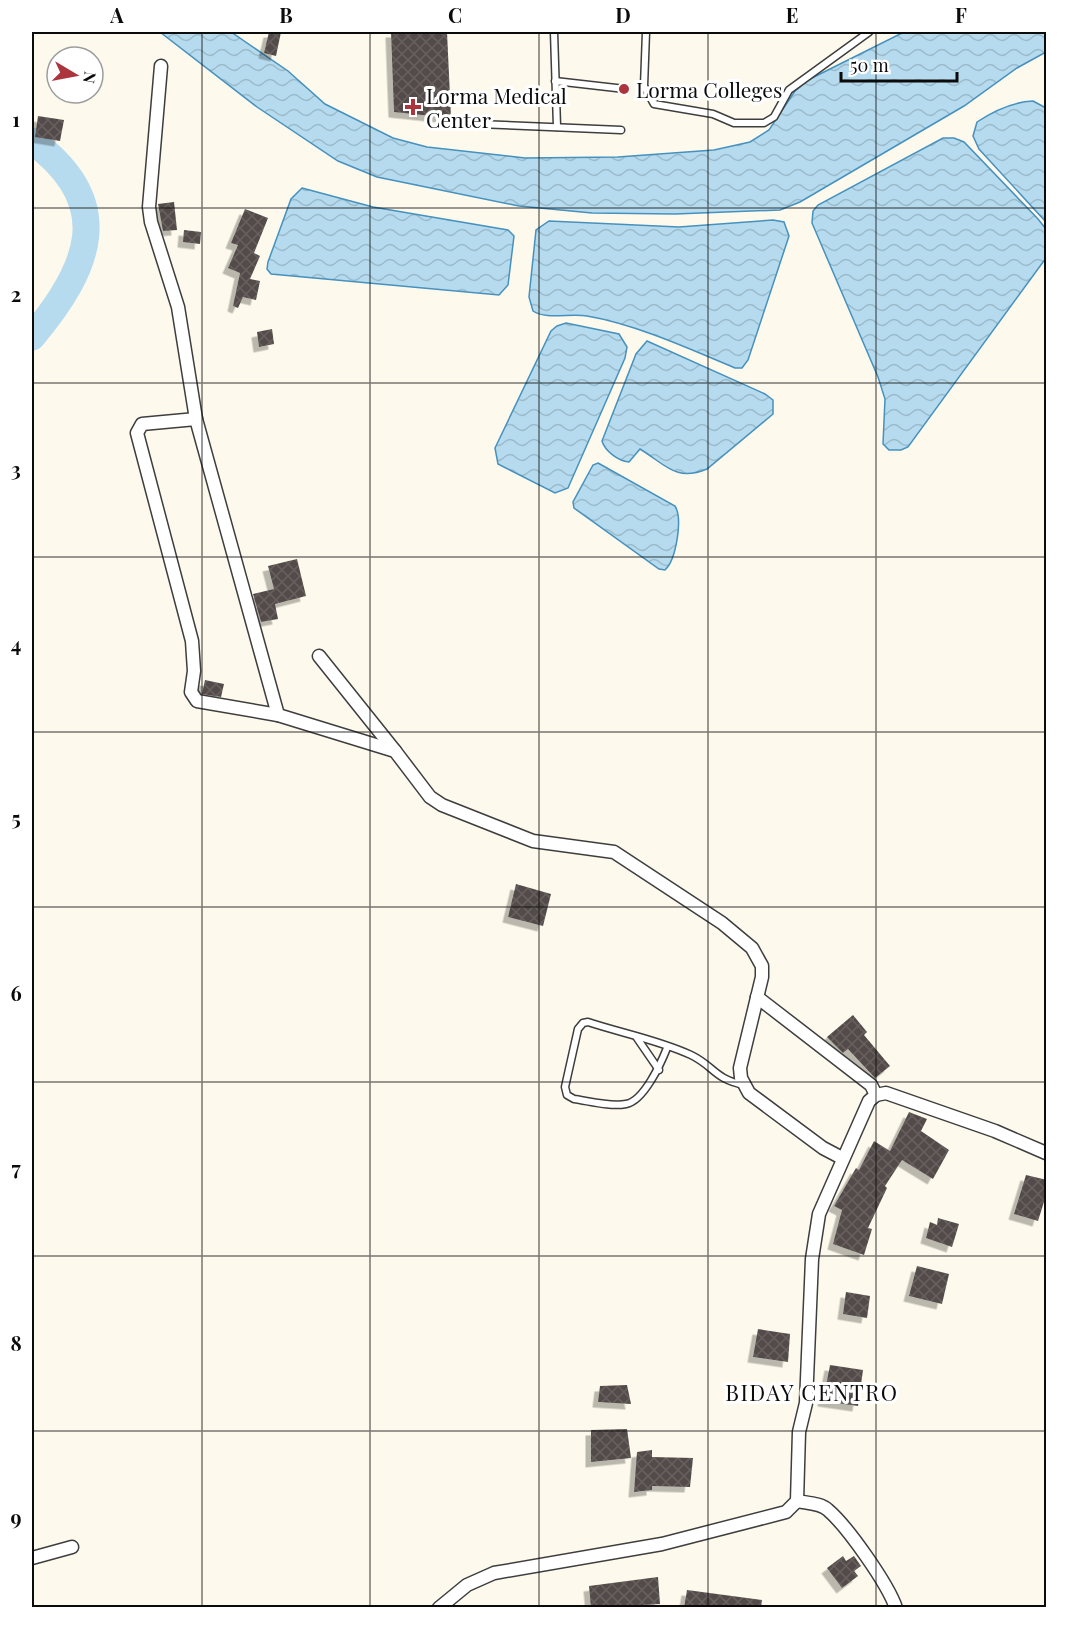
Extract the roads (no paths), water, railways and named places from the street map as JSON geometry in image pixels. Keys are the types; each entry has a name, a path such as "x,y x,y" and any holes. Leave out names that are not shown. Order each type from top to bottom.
{"street":[{"path":"161,66 149,207 154,232 165,258 178,308 196,419 278,715"},
{"path":"196,419 142,424 137,433 192,641 194,671 191,693 197,701 278,715 395,751"},
{"path":"319,656 434,802 533,842 606,850 641,868 752,948 762,966 740,1068 744,1084 749,1093 802,1133 842,1158"},
{"path":"757,997 871,1084 876,1095"},
{"path":"439,1608 467,1585 494,1573 662,1544 786,1512 796,1501 799,1432 806,1403 812,1259 819,1214 869,1101 876,1095 886,1093 994,1131 1047,1153"},
{"path":"796,1501 827,1508 853,1539 892,1596 896,1608"},
{"path":"32,1558 72,1547"}],"lane":[{"path":"554,32 557,127"},
{"path":"646,32 644,86 654,104 713,114 734,123 750,125 764,123 774,117 789,90 868,32"},
{"path":"555,81 625,89"},
{"path":"478,124 621,130"},
{"path":"667,1048 659,1070 634,1101 627,1104 574,1099 567,1095 565,1088 578,1029 583,1023 588,1022 692,1056 723,1080 744,1084"},
{"path":"637,1038 659,1070"}],"water":[{"path":"160,32 231,32 288,71 325,104 393,138 427,147 525,158 618,157 714,150 750,142 769,130 795,91 810,79 904,32 1046,32 1046,52 1017,68 964,106 800,202 780,210 675,214 592,213 519,206 377,177 338,161 257,107"},
{"path":"1033,101 1046,108 1046,222 979,149 973,136 977,122 990,114 1004,107"},
{"path":"943,138 954,138 964,142 1038,219 1046,229 1046,258 908,447 901,450 889,450 883,444 885,399 878,377 812,223 813,211 818,205"},
{"path":"302,188 373,207 508,230 514,236 508,285 499,295 271,274 267,269 268,262 291,199"},
{"path":"773,220 784,222 789,236 748,360 742,368 735,368 624,325 587,316 551,316 533,311 529,297 536,230 549,221 679,227"},
{"path":"566,323 619,334 627,347 625,358 568,488 555,493 498,464 495,448 551,331"},
{"path":"647,341 765,394 773,400 773,414 707,469 696,473 679,473 672,470 640,449 629,462 616,458 602,441 636,354"},
{"path":"598,463 675,506 678,520 677,539 672,558 665,570 659,569 574,508 573,502 593,465"}],"waterway":[{"path":"32,141 59,164 76,188 85,212 86,236 80,261 68,286 32,337"}],"place":[{"name":"Lorma Colleges","path":"624,89"},
{"name":"Lorma Medical Center","path":"413,107"}],"district":[{"name":"BIDAY CENTRO","path":"812,1392"}]}
